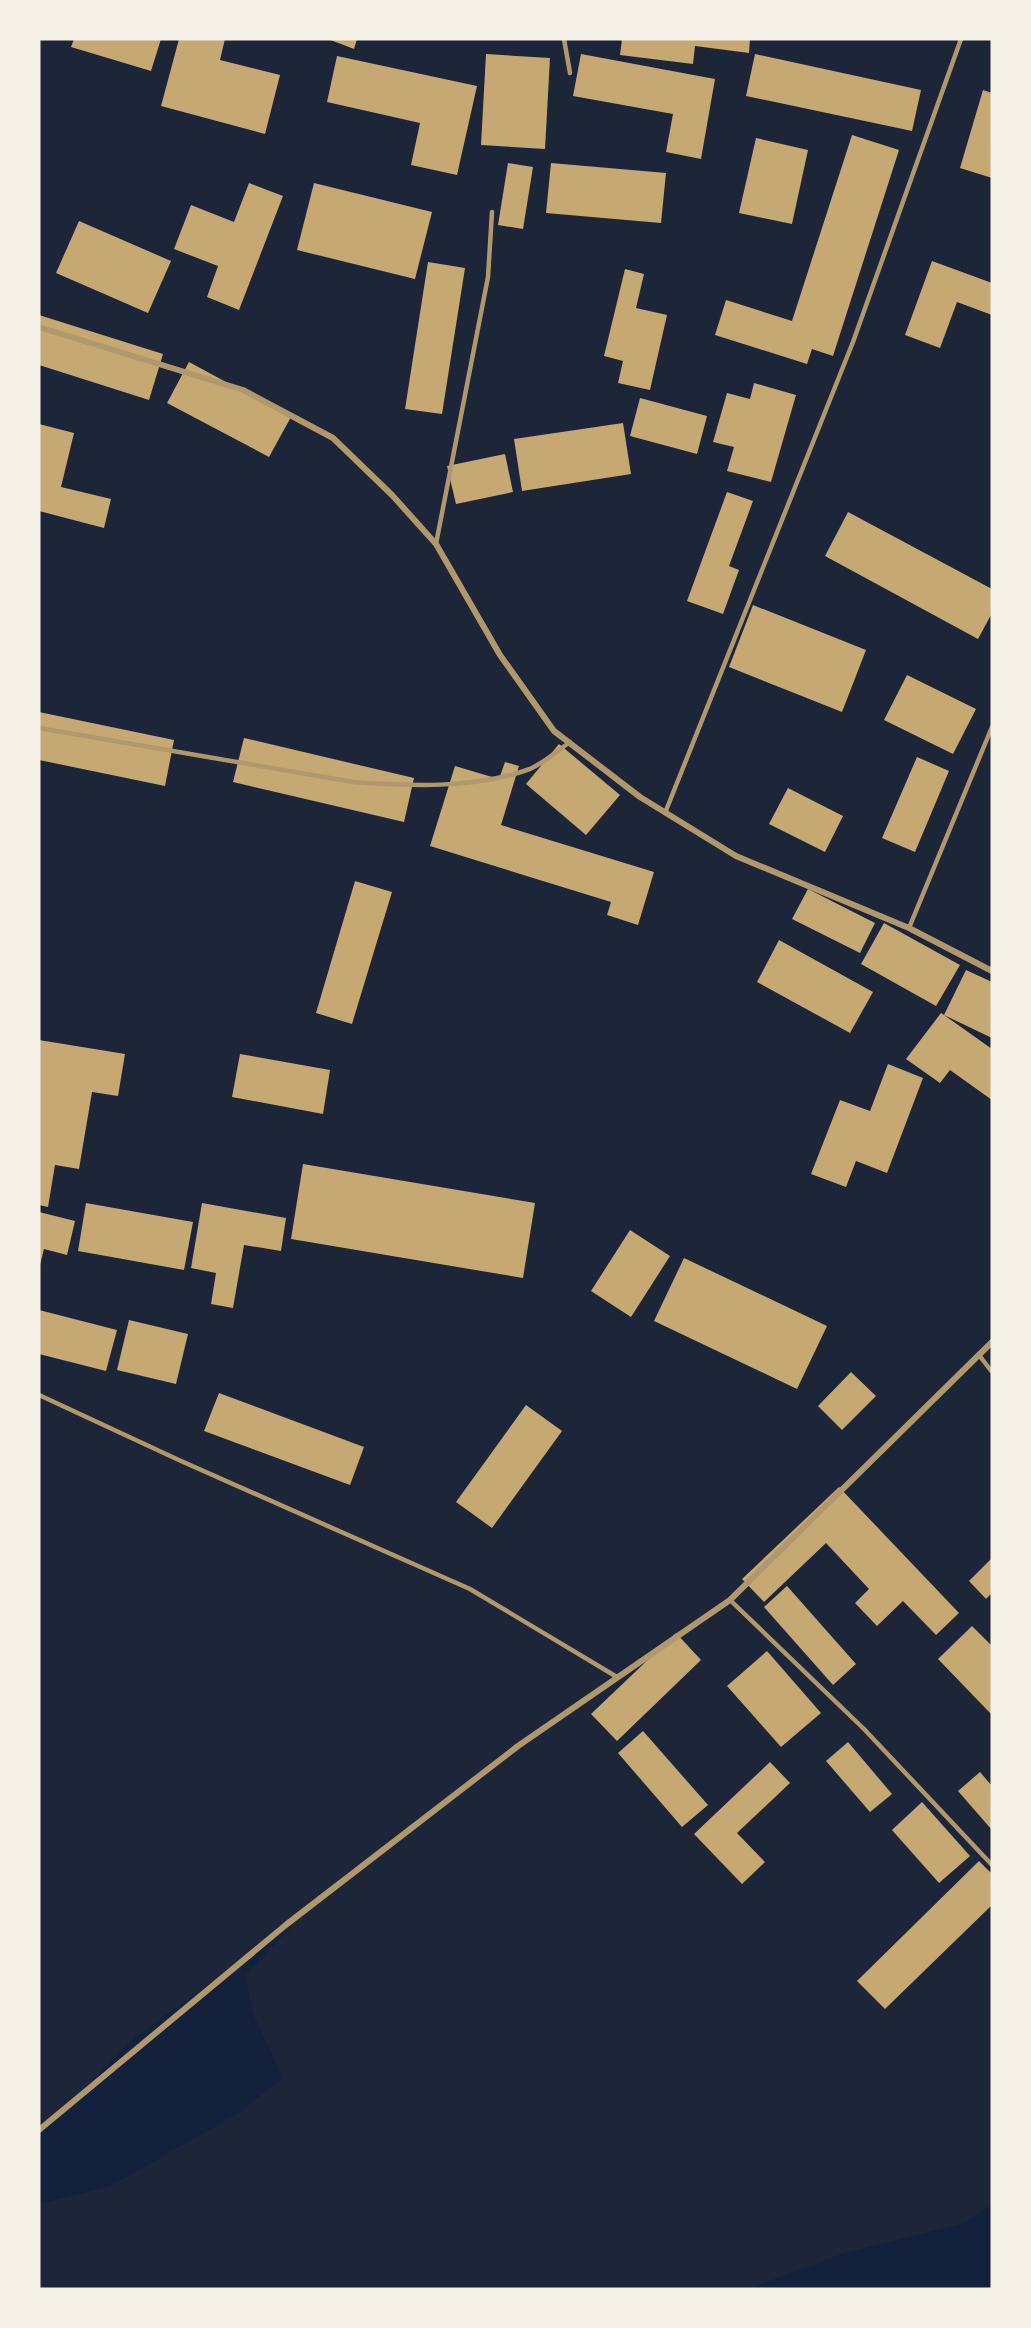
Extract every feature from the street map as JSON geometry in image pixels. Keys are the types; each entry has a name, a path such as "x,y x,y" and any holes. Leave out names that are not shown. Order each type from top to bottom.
{"street":[{"path":"39,327 243,390 333,438 392,495 436,544 500,655 554,731 640,797 736,856 909,928 992,971"},
{"path":"39,2130 287,1924 518,1746 730,1599 992,1342"}],"lane":[{"path":"564,39 570,73"},
{"path":"665,813 853,342 961,39"},
{"path":"436,544 488,277 492,212"},
{"path":"909,928 992,727"},
{"path":"39,728 353,782 400,785 473,782 529,770 570,742"},
{"path":"979,1355 992,1372"},
{"path":"39,1395 191,1466 470,1588 617,1677"},
{"path":"730,1599 864,1728 992,1865"}],"shaded area":[{"path":"39,39 992,39 992,2205 964,2223 844,2253 748,2289 39,2289 39,2204 111,2186 237,2114 283,2078 253,2014 245,1975 294,1924 138,2035 39,2133"}],"building":[{"path":"74,39 161,39 151,71 71,47"},
{"path":"179,39 225,39 220,60 280,75 265,134 161,106"},
{"path":"328,39 357,39 354,49"},
{"path":"622,39 750,39 749,53 695,46 693,64 620,55"},
{"path":"486,54 550,58 545,149 481,145"},
{"path":"581,54 715,79 701,159 666,152 673,114 573,96"},
{"path":"755,54 921,90 912,131 746,96"},
{"path":"337,56 477,86 457,175 411,165 420,123 327,102"},
{"path":"983,90 992,93 992,178 960,168"},
{"path":"852,135 899,150 833,356 812,349 807,364 715,335 726,300 792,321"},
{"path":"756,138 808,150 792,224 739,213"},
{"path":"508,163 533,167 523,229 498,225"},
{"path":"551,163 666,173 661,223 546,213"},
{"path":"249,183 283,196 239,310 207,297 218,266 174,249 191,205 234,222"},
{"path":"314,183 432,212 415,279 297,250"},
{"path":"79,221 171,261 148,313 56,273"},
{"path":"932,261 992,283 992,315 957,302 940,348 905,335"},
{"path":"428,262 465,268 442,414 405,409"},
{"path":"625,269 644,274 636,308 667,315 650,390 618,383 623,361 604,356"},
{"path":"39,315 163,354 149,400 39,365"},
{"path":"189,362 291,417 269,457 167,403"},
{"path":"754,383 796,395 771,482 727,471 734,447 713,442 727,393 750,399"},
{"path":"640,398 707,416 697,454 630,436"},
{"path":"623,423 631,474 522,491 514,439"},
{"path":"39,424 74,433 61,487 111,499 104,528 39,511"},
{"path":"505,454 513,492 456,504 447,466"},
{"path":"727,492 753,501 729,566 739,570 723,614 687,601"},
{"path":"848,512 992,589 992,613 978,639 825,556"},
{"path":"753,605 866,650 842,712 729,667"},
{"path":"907,675 976,709 953,754 884,720"},
{"path":"39,712 174,740 165,786 39,760"},
{"path":"244,738 414,778 404,822 233,782"},
{"path":"559,744 620,795 586,835 526,784"},
{"path":"917,757 949,771 915,852 882,838"},
{"path":"505,762 519,766 501,825 654,872 638,925 607,915 611,902 430,846 455,766 499,779"},
{"path":"788,788 843,816 825,852 769,824"},
{"path":"355,881 392,892 352,1024 316,1013"},
{"path":"808,889 875,923 860,953 792,919"},
{"path":"884,923 960,965 936,1006 861,964"},
{"path":"779,940 873,992 850,1033 757,982"},
{"path":"966,970 992,982 992,1038 944,1015"},
{"path":"941,1013 992,1049 992,1100 950,1070 940,1083 906,1059"},
{"path":"39,1040 125,1054 118,1096 92,1092 79,1169 55,1165 48,1207 39,1205"},
{"path":"240,1054 330,1070 323,1114 232,1097"},
{"path":"888,1064 923,1078 887,1173 856,1161 846,1187 811,1174 840,1100 870,1111"},
{"path":"303,1164 535,1203 523,1278 291,1239"},
{"path":"86,1203 193,1222 184,1270 78,1251"},
{"path":"202,1203 286,1218 281,1251 244,1245 233,1308 211,1304 216,1273 191,1268"},
{"path":"39,1212 75,1221 67,1255 44,1249 40,1265"},
{"path":"630,1230 670,1256 631,1317 591,1291"},
{"path":"684,1258 827,1326 797,1389 654,1321"},
{"path":"39,1310 117,1330 106,1371 39,1354"},
{"path":"129,1320 188,1334 176,1384 117,1370"},
{"path":"851,1372 876,1396 842,1430 818,1406"},
{"path":"219,1393 364,1447 350,1485 204,1431"},
{"path":"526,1405 562,1431 492,1528 456,1502"},
{"path":"839,1487 959,1613 936,1635 903,1601 877,1626 855,1603 869,1589 826,1543 764,1602 742,1579"},
{"path":"992,1558 992,1593 986,1599 969,1581"},
{"path":"787,1586 856,1664 833,1685 764,1607"},
{"path":"972,1626 992,1646 992,1715 938,1659"},
{"path":"676,1633 701,1660 617,1741 591,1714"},
{"path":"767,1651 821,1713 781,1747 727,1686"},
{"path":"643,1731 708,1805 682,1827 618,1753"},
{"path":"848,1742 892,1794 870,1812 826,1761"},
{"path":"770,1762 790,1783 737,1833 765,1862 742,1884 694,1834"},
{"path":"980,1772 992,1786 992,1830 958,1791"},
{"path":"922,1802 970,1856 939,1883 892,1830"},
{"path":"979,1861 992,1874 992,1905 885,2009 857,1981"}]}
